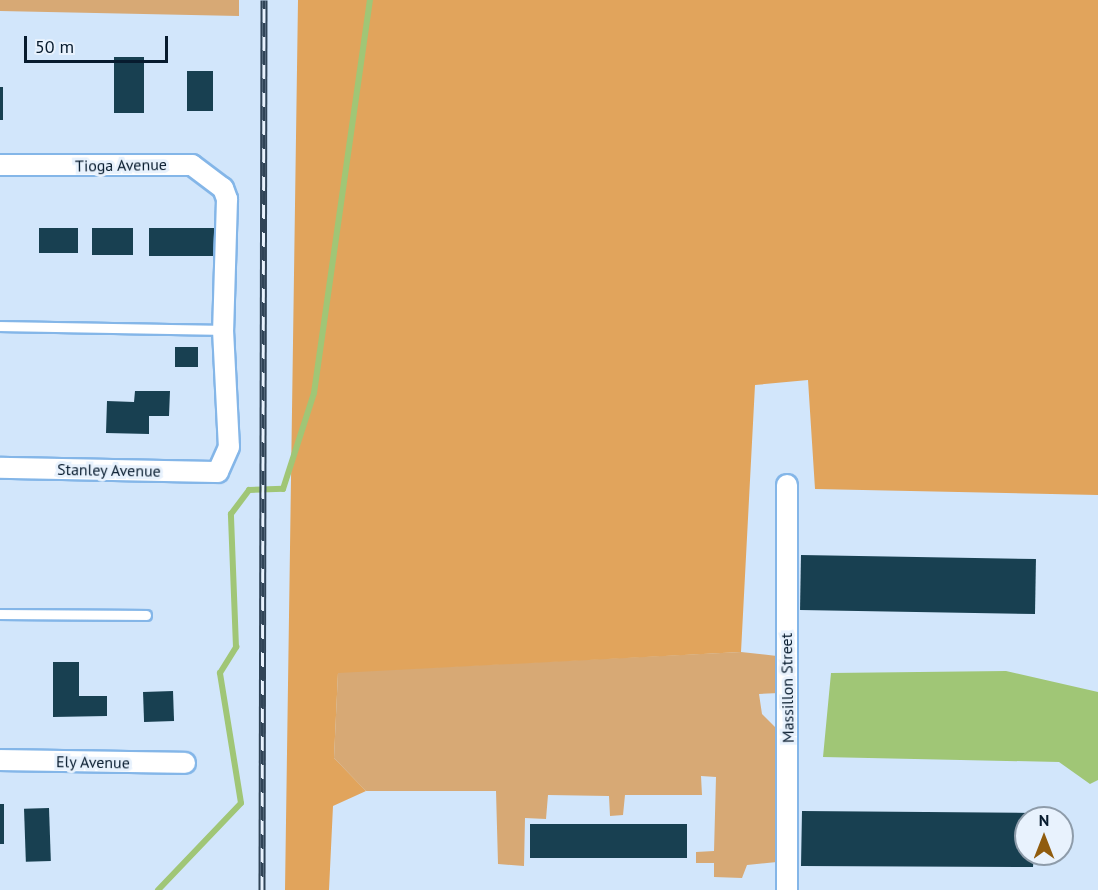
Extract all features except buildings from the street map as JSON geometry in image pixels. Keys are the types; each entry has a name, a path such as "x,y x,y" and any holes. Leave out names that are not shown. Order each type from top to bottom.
{"street":[{"name":"Tioga Avenue","path":"0,165 192,165 223,188 227,199 223,330"},
{"name":"Stanley Avenue","path":"0,468 218,472 229,447 223,330"},
{"name":"Massillon Street","path":"787,485 787,890"},
{"name":"Ely Avenue","path":"0,760 185,763"}],"lane":[{"path":"0,326 223,330"},
{"path":"0,614 146,615"}],"shaded area":[{"path":"0,0 239,0 239,16 0,11"},
{"path":"298,0 1098,0 1098,495 815,489 808,380 755,385 741,652 338,673 334,758 366,791 333,806 329,890 285,890"},
{"path":"741,652 777,656 779,693 759,694 762,714 778,730 777,862 747,865 742,878 714,877 714,863 696,863 696,852 714,851 716,777 701,776 702,795 625,795 623,815 610,816 609,796 548,795 546,819 525,818 524,866 498,864 496,791 366,791 334,758 338,672"},
{"path":"1006,671 1098,692 1098,780 1090,784 1059,762 823,757 831,673"}],"waterway":[{"path":"158,890 241,803 220,673 236,647 231,514 249,490 283,489 314,393 370,0"}],"railway":[{"path":"262,890 264,0"}]}
